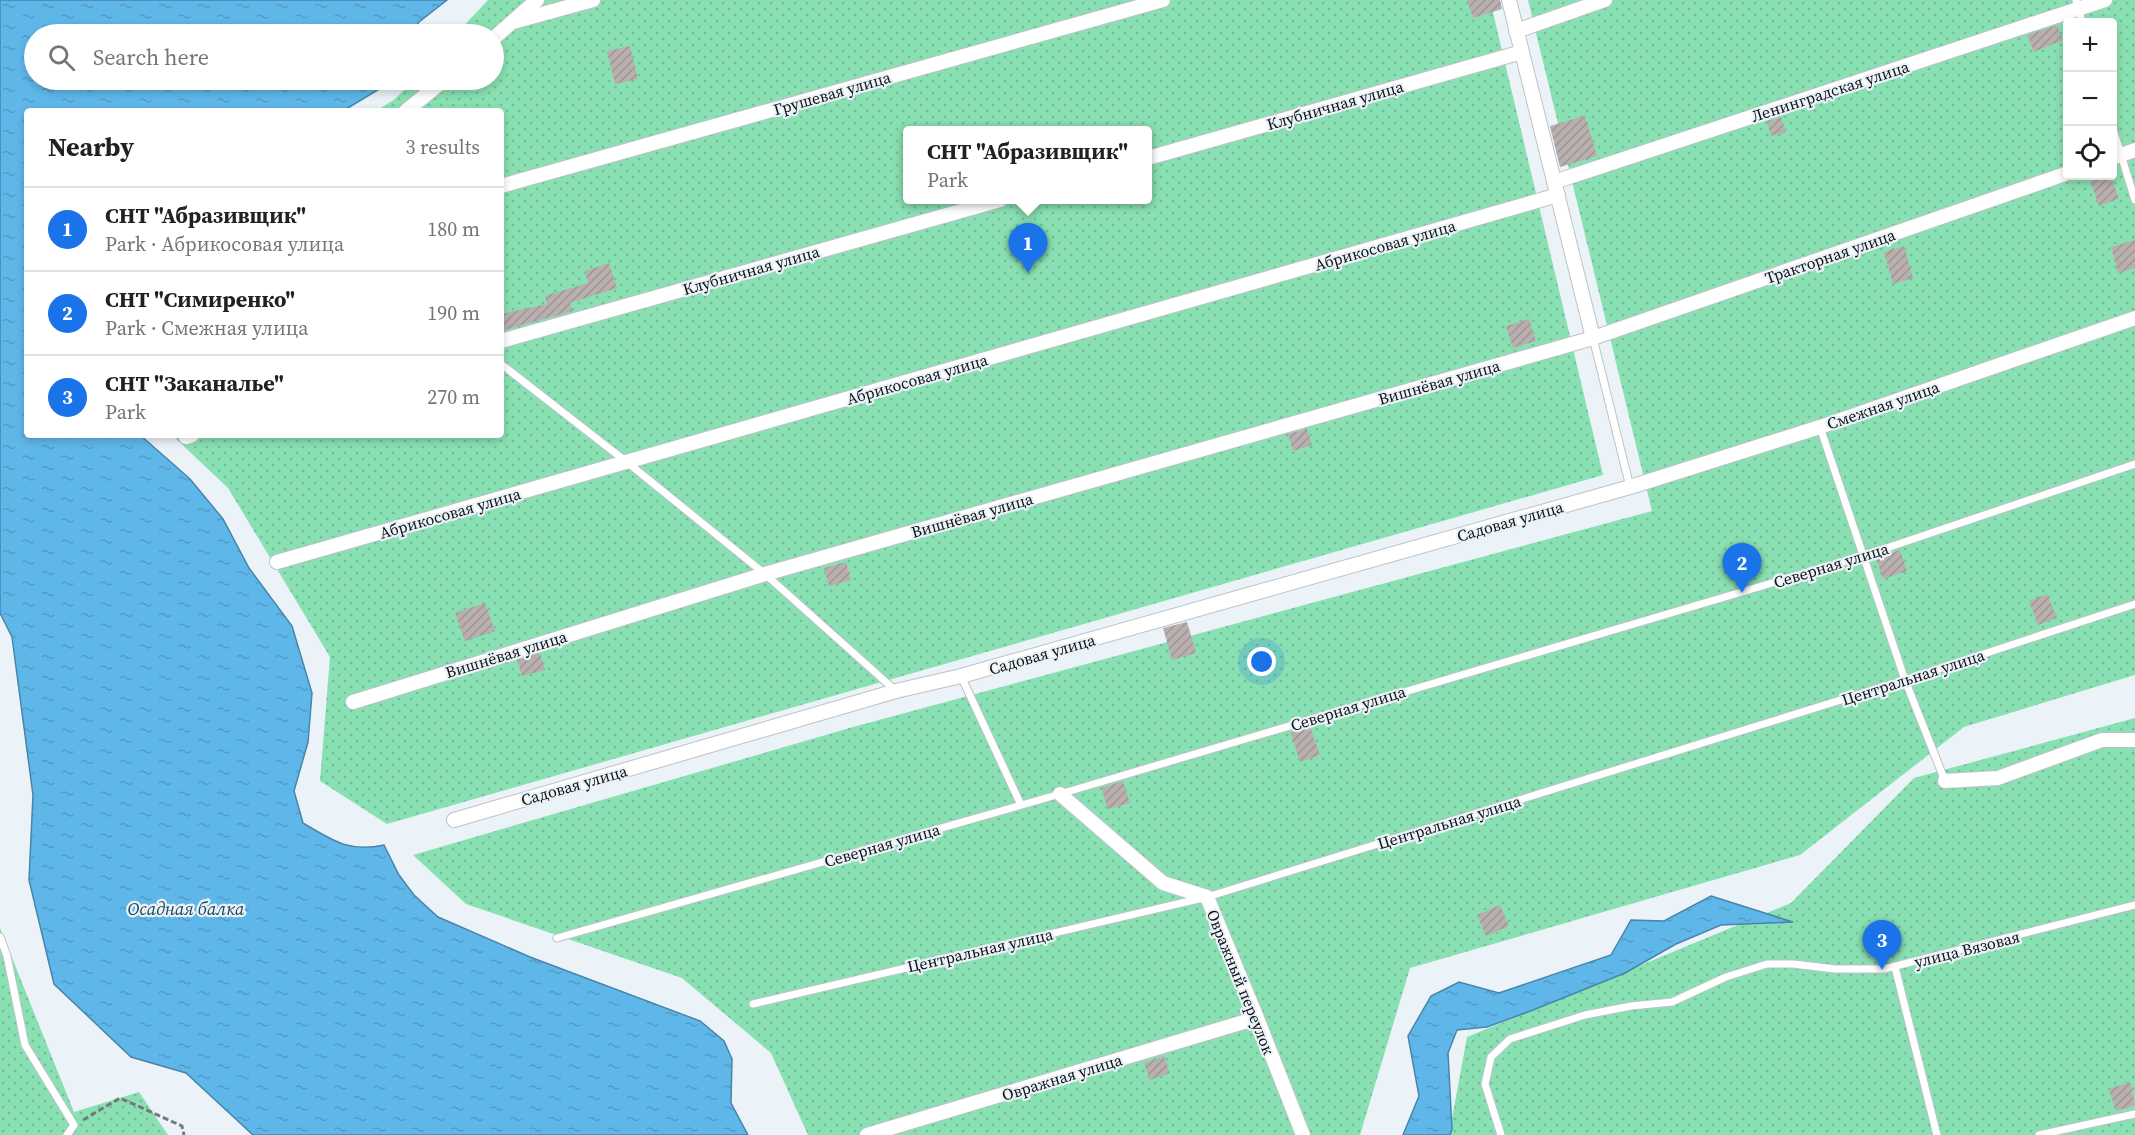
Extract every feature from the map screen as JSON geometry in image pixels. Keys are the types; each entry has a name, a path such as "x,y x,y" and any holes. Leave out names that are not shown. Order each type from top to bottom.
{"street":[{"path":"504,30 537,0"},
{"path":"513,22 592,0"},
{"name":"Грушевая улица","path":"504,185 1163,0"},
{"path":"1509,0 1593,338"},
{"path":"1516,30 1605,0"},
{"name":"Ленинградская улица","path":"1556,189 2079,11 2105,0"},
{"name":"Клубничная улица","path":"1152,157 1522,51"},
{"path":"410,108 432,90"},
{"path":"2117,156 2135,150"},
{"name":"Тракторная улица","path":"1593,338 2063,174"},
{"name":"Абрикосовая улица","path":"277,562 628,463 1556,189"},
{"name":"Клубничная улица","path":"504,340 986,204"},
{"name":"Смежная улица","path":"1630,487 1820,427 2135,318"},
{"name":"Вишнёвая улица","path":"353,702 765,574 1593,338"},
{"name":"Садовая улица","path":"454,820 896,691 961,676 1630,487"},
{"path":"1945,781 1998,778 2102,740 2135,740"},
{"name":"Овражный переулок","path":"1060,794 1163,883 1207,897 1303,1135"},
{"name":"Овражная улица","path":"867,1135 1257,1018"}],"lane":[{"path":"2117,156 2135,200"},
{"path":"1593,338 1630,487"},
{"path":"504,366 765,574 896,691"},
{"path":"1820,427 1905,680 1945,781"},
{"name":"Северная улица","path":"557,938 1060,794 1863,556 2135,464"},
{"name":"Центральная улица","path":"753,1004 1207,897 1905,680 2135,604"},
{"path":"961,676 1022,805"},
{"name":"улица Вязовая","path":"1501,1135 1485,1084 1491,1057 1510,1039 1585,1015 1631,1006 1672,1002 1726,977 1767,964 1793,964 1835,969 1884,969 2135,905"},
{"path":"0,937 8,956 25,1045 74,1125 67,1135"},
{"path":"1895,967 1937,1135"},
{"path":"2039,1135 2135,1114"}],"path":[{"path":"74,1125 120,1098 182,1126 184,1135"}],"green space":[{"path":"488,0 1490,0 1603,475 387,824 320,781 330,657 228,488 175,438 504,438 504,108 381,108 404,90 504,90 504,24 465,24"},
{"path":"1528,0 2135,0 2135,675 1964,727 1800,855 1410,968 1360,1135 808,1135 771,1053 682,978 466,904 413,855 853,727 1652,511"},
{"path":"2135,718 2135,1135 1449,1135 1467,1037 1791,903 1914,778"},
{"path":"0,928 74,1112 139,1092 168,1135 0,1135"}],"water":[{"name":"Осадная балка","path":"0,0 447,0 418,24 24,24 24,90 378,90 348,108 24,108 24,438 143,438 190,479 223,519 249,568 292,626 312,693 308,742 294,791 303,823 332,840 351,846 384,845 399,875 414,895 438,917 530,957 700,1021 724,1041 732,1059 731,1103 748,1135 253,1135 186,1073 131,1057 54,984 29,880 33,795 12,637 0,613"},
{"path":"1711,896 1793,922 1721,925 1676,944 1625,973 1533,1010 1487,1027 1457,1030 1448,1053 1452,1129 1450,1135 1403,1135 1419,1096 1408,1036 1431,996 1459,982 1499,993 1611,955 1631,920 1664,921"}],"building":[{"path":"1467,0 1500,0 1502,9 1473,18"},
{"path":"2057,25 2063,40 2034,52 2027,35"},
{"path":"630,46 638,79 615,84 607,51"},
{"path":"1585,116 1597,156 1560,167 1550,126"},
{"path":"1781,117 1786,132 1771,136 1767,121"},
{"path":"2090,180 2112,180 2119,199 2099,206"},
{"path":"2135,240 2135,268 2118,273 2111,247"},
{"path":"1904,246 1913,278 1893,284 1884,252"},
{"path":"609,263 617,288 570,303 573,311 504,330 504,313 547,304 545,296 588,283 585,271"},
{"path":"1529,319 1536,341 1513,348 1506,326"},
{"path":"1307,429 1312,445 1293,451 1288,434"},
{"path":"1900,550 1907,571 1883,579 1876,558"},
{"path":"846,562 851,580 829,586 824,568"},
{"path":"2047,594 2057,618 2038,625 2029,601"},
{"path":"485,603 495,631 465,641 455,613"},
{"path":"1187,622 1196,653 1172,660 1163,628"},
{"path":"540,653 545,670 522,676 517,660"},
{"path":"1310,727 1320,755 1300,762 1291,733"},
{"path":"1123,781 1130,803 1108,809 1101,788"},
{"path":"1500,905 1509,926 1486,936 1477,915"},
{"path":"1164,1056 1170,1073 1150,1080 1144,1063"},
{"path":"2130,1082 2135,1105 2116,1111 2109,1089"}],"place":[{"name":"СНТ \"Абразивщик\"","path":"1028,273"},
{"name":"СНТ \"Симиренко\"","path":"1742,593"},
{"name":"СНТ \"Заканалье\"","path":"1882,970"}]}
